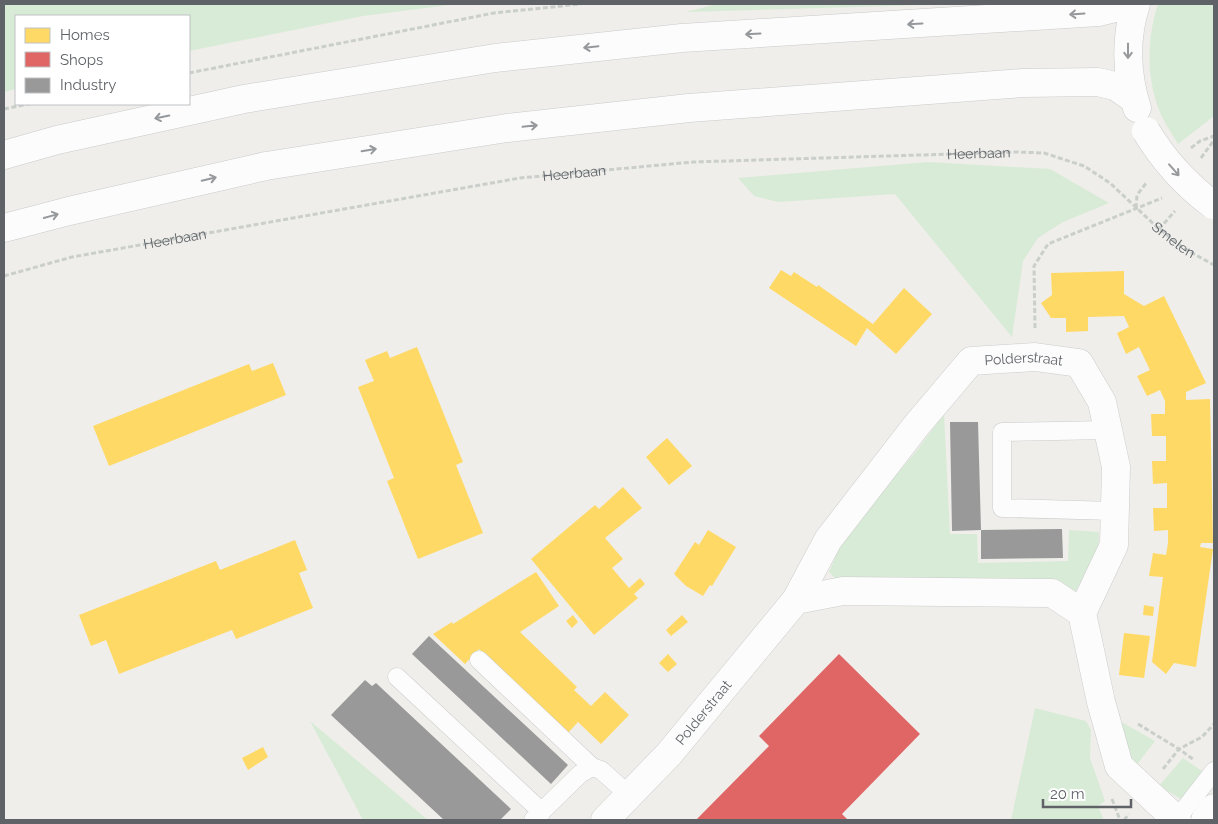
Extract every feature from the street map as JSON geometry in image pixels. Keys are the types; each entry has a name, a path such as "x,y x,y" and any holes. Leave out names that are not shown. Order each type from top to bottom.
{"main road":[{"path":"4,155 57,140 244,99 495,58 682,38 1099,12 1120,7 1124,4"},
{"path":"1136,4 1128,41 1128,66 1134,99 1146,131 1156,147 1188,186 1213,206"},
{"path":"4,228 69,211 266,166 508,128 689,108 1023,83 1098,82 1115,86 1134,99"},
{"name":"Polderstraat","path":"605,820 670,754 796,600 828,540 916,426 972,360 1035,357 1079,363 1102,402 1116,467 1114,545 1082,613"},
{"path":"796,600 843,591 1052,592 1082,613 1101,702 1119,766 1177,820"},
{"path":"1205,820 1214,808"}],"lane":[{"path":"1108,430 1002,432 1002,508 1115,511"},
{"path":"479,660 592,767 601,770 629,796"},
{"path":"397,677 537,816 580,774 592,767"},
{"path":"1177,820 1214,771"}],"path":[{"path":"190,72 494,13 580,4"},
{"path":"4,109 24,105"},
{"name":"Heerbaan","path":"4,276 72,257 520,178 693,162 1017,152 1044,153 1084,166 1110,184 1136,208"},
{"path":"1035,357 1034,266 1048,244 1136,208"},
{"name":"Smelen","path":"1136,208 1158,229 1184,249 1214,265"}],"green space":[{"path":"4,4 457,4 363,16 190,51 190,15 15,15 15,89 4,92"},
{"path":"717,4 959,4 686,12"},
{"path":"1158,4 1214,4 1214,116 1178,144 1162,117 1153,90 1151,76 1151,32"},
{"path":"928,162 1050,169 1109,203 1063,222 1038,238 1023,261 1012,337 895,194 778,202 754,196 738,178"},
{"path":"944,414 950,534 977,534 978,563 1068,561 1069,530 1099,532 1098,554 1075,592 837,580 829,572 839,548 860,517 915,453"},
{"path":"1035,708 1086,721 1091,730 1090,758 1105,801 1098,806 1104,820 1011,820"},
{"path":"1118,720 1155,741 1135,767 1124,741"},
{"path":"310,721 428,820 363,820"},
{"path":"1183,758 1202,771 1181,799 1159,786"}],"building: Homes":[{"path":"781,270 791,276 794,272 817,287 818,285 873,324 904,288 932,314 896,354 867,328 856,346 769,288"},
{"path":"1124,271 1124,294 1144,306 1164,296 1206,383 1186,392 1186,400 1210,399 1213,543 1201,543 1200,547 1213,549 1196,667 1174,663 1166,674 1152,662 1163,577 1149,576 1153,553 1166,555 1168,543 1168,530 1154,531 1153,508 1167,508 1167,483 1153,484 1152,461 1166,461 1166,436 1152,436 1151,414 1165,414 1165,401 1160,390 1147,396 1137,376 1150,370 1139,347 1126,354 1117,333 1129,327 1124,316 1088,317 1088,331 1066,332 1066,318 1051,318 1041,303 1052,295 1051,273"},
{"path":"417,347 463,462 456,465 483,533 418,559 387,481 394,478 358,387 374,381 365,360 387,351 390,358"},
{"path":"273,363 286,395 109,466 93,426 249,364 252,371"},
{"path":"667,438 692,466 669,485 646,457"},
{"path":"623,487 642,508 605,538 623,559 612,568 629,588 640,578 645,584 634,594 638,598 594,635 531,559 595,505 599,509"},
{"path":"708,530 736,547 712,586 710,585 703,596 686,586 674,574 695,542 699,545"},
{"path":"295,540 307,570 299,573 313,608 236,639 232,630 119,674 106,640 91,646 79,615 216,561 220,570"},
{"path":"536,572 559,606 520,632 577,687 574,690 591,706 605,692 629,715 601,744 578,722 568,733 479,649 465,664 433,634 452,622 453,624"},
{"path":"1144,605 1154,607 1153,616 1143,615"},
{"path":"573,615 578,622 572,628 566,621"},
{"path":"682,615 688,622 671,636 666,630"},
{"path":"1124,633 1150,636 1144,678 1119,675"},
{"path":"668,654 677,664 668,672 659,663"},
{"path":"263,747 268,757 248,770 242,758"}],"building: Shops":[{"path":"839,654 920,734 842,814 848,820 696,820 769,746 759,736"}],"building: Industry":[{"path":"950,422 978,422 981,530 952,531"},
{"path":"1062,529 1063,558 981,559 981,530"},
{"path":"429,636 568,765 551,784 412,654"},
{"path":"365,680 372,686 376,683 511,809 500,820 444,820 331,715"}]}
